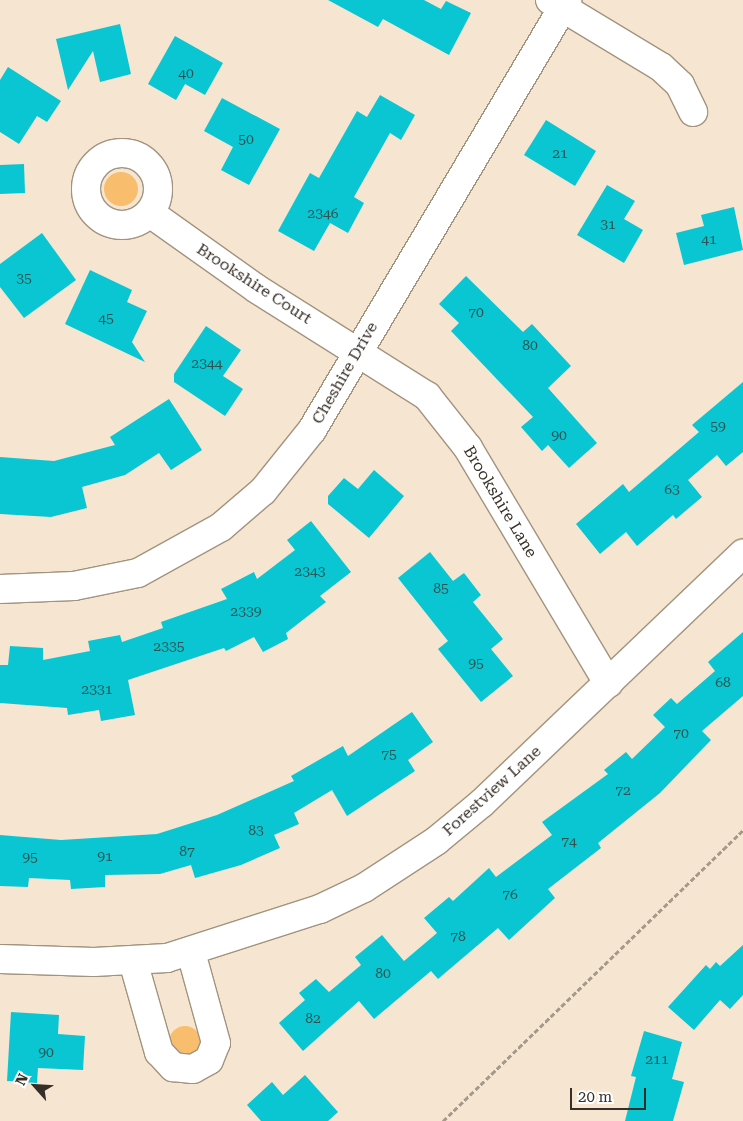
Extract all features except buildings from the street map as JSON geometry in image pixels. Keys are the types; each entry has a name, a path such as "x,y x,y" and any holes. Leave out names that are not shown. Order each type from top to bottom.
{"street":[{"path":"560,2 661,67 680,85 693,112"},
{"name":"Cheshire Drive","path":"0,589 74,586 138,573 221,528 264,491 297,452 360,351 398,281 560,2"},
{"name":"Brookshire Court","path":"150,213 257,289 360,351"},
{"name":"Brookshire Lane","path":"360,351 427,396 447,419 468,448 608,683"},
{"name":"Forestview Lane","path":"0,959 133,961 166,958 192,952 320,909 402,864 482,803 743,554"},
{"path":"133,961 160,1052 173,1067 193,1069 209,1060 216,1042 192,952"}],"path":[{"path":"443,1121 743,830"}],"shaded area":[{"path":"121,172 128,173 133,177 137,182 137,196 133,201 128,205 121,206 114,205 109,201 105,196 104,189 105,182 109,177 114,173"},
{"path":"185,1026 191,1027 196,1031 200,1036 200,1048 196,1053 191,1057 185,1058 179,1057 174,1053 170,1048 169,1042 170,1036 174,1031 179,1027"}]}
